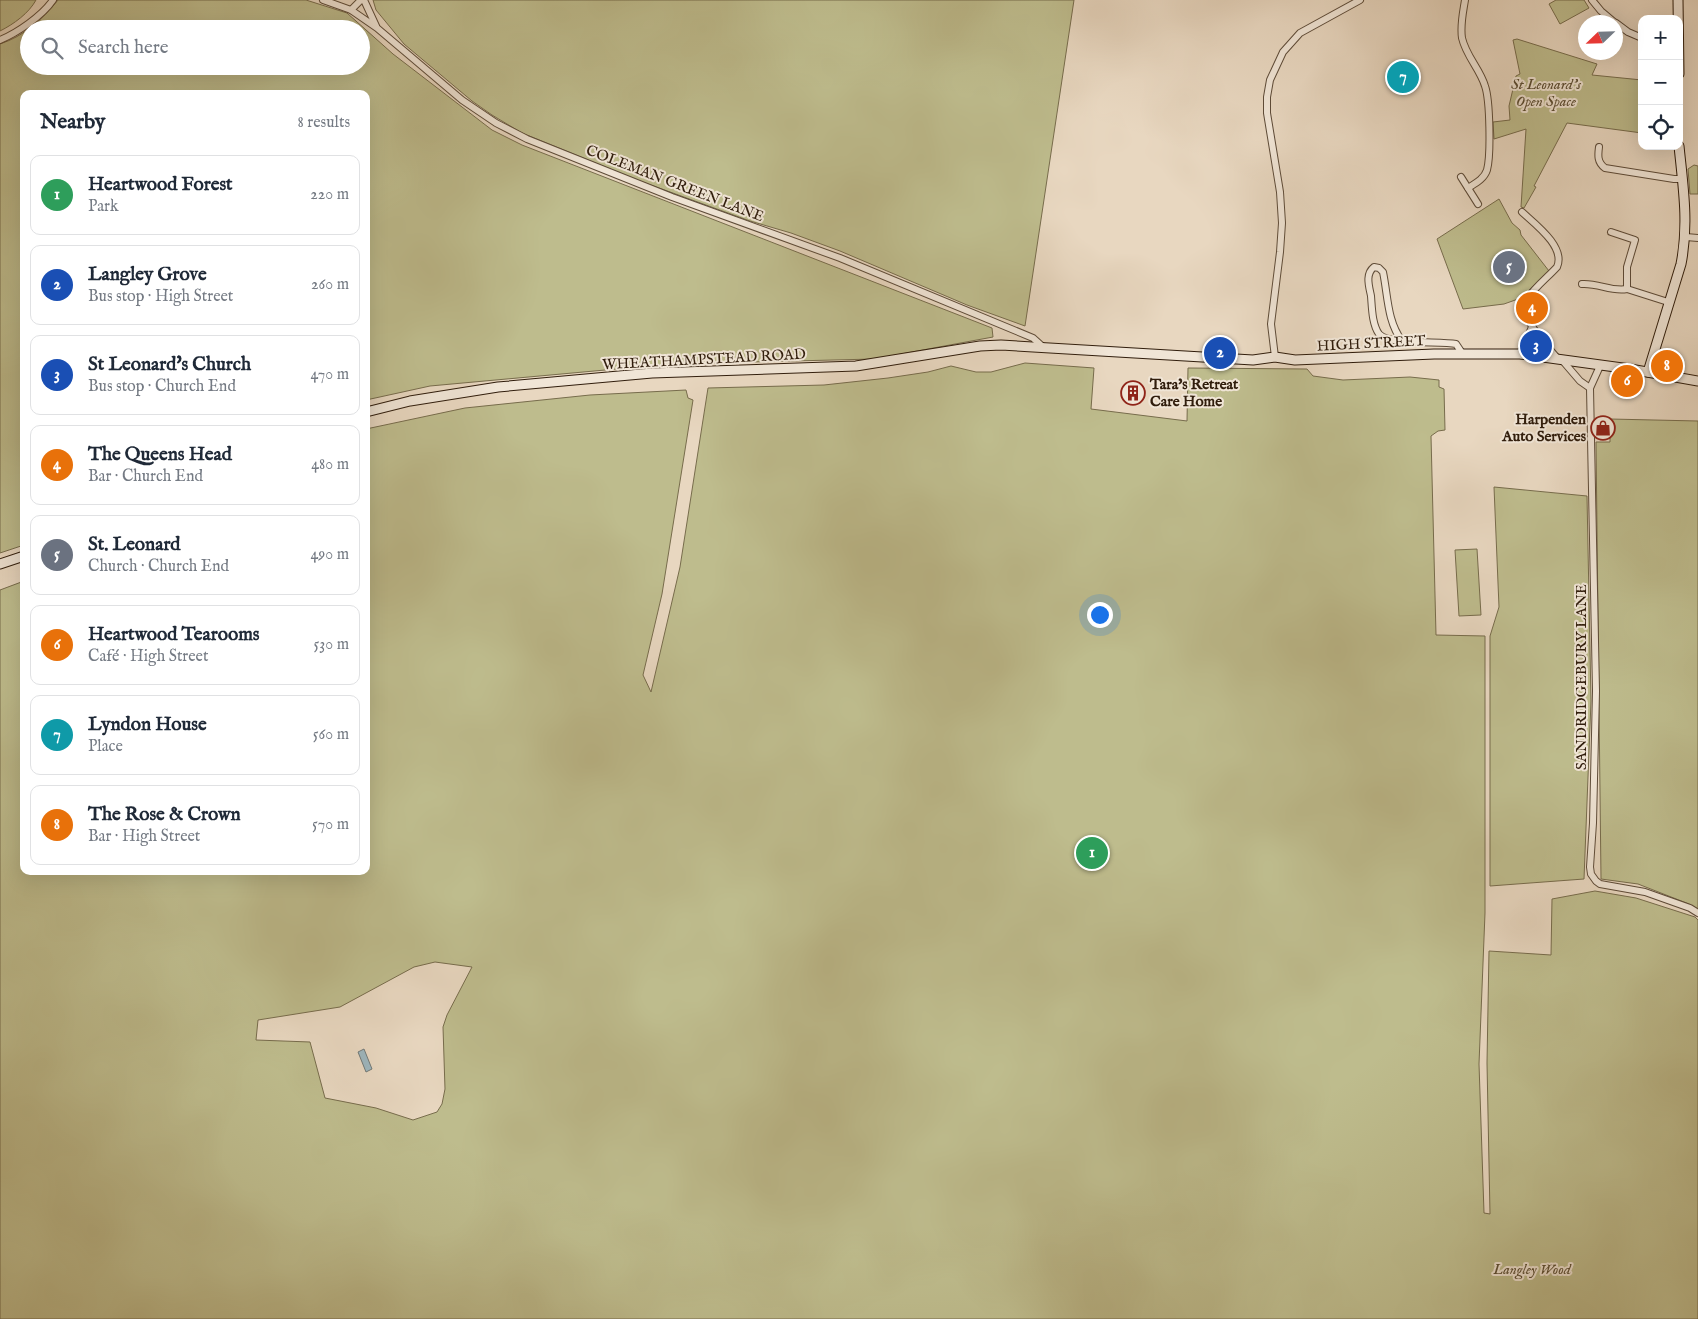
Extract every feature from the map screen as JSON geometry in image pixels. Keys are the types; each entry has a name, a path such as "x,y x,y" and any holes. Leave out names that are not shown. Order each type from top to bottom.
{"main road":[{"path":"1678,0 1678,15"},
{"path":"1648,372 1681,264 1686,237 1686,211 1679,150"},
{"name":"WHEATHAMPSTEAD ROAD","path":"370,411 446,395 498,387 699,370 856,366 980,346 1015,345 1043,347"},
{"name":"HIGH STREET","path":"1043,347 1253,360 1275,357 1296,360 1462,354 1520,354 1698,381"},
{"path":"0,564 20,557"}],"street":[{"path":"32,20 53,0"},
{"name":"COLEMAN GREEN LANE","path":"323,0 351,10 365,20"},
{"path":"351,10 362,0 377,28"},
{"path":"1275,357 1271,324 1282,222 1280,192 1267,113 1266,97 1270,80 1283,52 1300,33 1360,0"},
{"path":"1465,0 1461,26 1462,37 1467,52 1486,87 1489,129 1487,171 1483,178 1468,188"},
{"path":"1592,0 1605,15"},
{"name":"COLEMAN GREEN LANE","path":"370,23 462,100 496,123 527,139 672,197 840,258 1033,338 1043,347"},
{"path":"0,40 20,29"},
{"path":"1623,29 1638,36"},
{"path":"1599,147 1598,157 1605,168 1683,179"},
{"path":"1461,177 1478,204"},
{"path":"1522,212 1551,241 1559,259 1557,267 1528,298 1525,304 1527,317 1532,327 1560,360 1580,381 1590,388"},
{"path":"1611,232 1635,240 1627,267 1627,288"},
{"path":"1686,237 1698,238"},
{"path":"1402,341 1392,325 1382,272 1380,268 1374,267 1370,272 1368,281 1374,321 1378,332 1385,339 1402,341 1456,344 1462,354"},
{"path":"1582,284 1594,284 1618,291 1627,288 1668,302"},
{"path":"1520,354 1532,327"},
{"name":"SANDRIDGEBURY LANE","path":"1600,366 1590,388 1596,691 1590,867 1596,881 1604,885 1644,892 1690,908 1698,913"}],"green space":[{"path":"0,0 36,0 21,18 0,31"},
{"path":"58,0 306,0 347,13 355,20 40,20"},
{"path":"373,0 1074,0 1025,326 967,305 840,251 637,180 522,133 472,101 404,44 376,10"},
{"path":"1556,0 1584,0 1589,8 1560,24 1549,4"},
{"path":"370,34 393,54 492,130 522,145 992,328 993,337 874,359 671,364 430,386 370,399 370,90 20,90 20,546 0,553 0,44 20,35 20,75 370,75"},
{"name":"St Leonard's Open Space","path":"1517,39 1578,58 1578,60 1597,64 1592,75 1638,80 1638,132 1567,123 1524,208 1521,207 1526,129 1494,139 1493,122 1510,120 1509,106 1516,76 1520,74 1513,40"},
{"path":"1694,165 1698,166 1698,194 1690,194 1688,169"},
{"path":"1499,199 1512,223 1520,230 1521,235 1549,271 1521,298 1504,304 1463,309 1437,239"},
{"name":"Langley Wood","path":"1025,363 1094,368 1091,409 1187,421 1188,368 1307,369 1313,376 1343,380 1410,377 1439,380 1439,387 1444,389 1445,430 1438,431 1431,436 1436,635 1485,636 1485,913 1479,1064 1484,1213 1490,1214 1487,1063 1489,951 1551,955 1552,899 1595,891 1636,898 1695,917 1698,920 1698,1319 0,1319 0,590 20,582 20,875 370,875 370,428 465,408 590,395 686,390 688,398 693,400 662,594 643,675 651,692 680,567 708,388 824,385 888,378 928,372 951,366 976,372 991,372","holes":["435,962 472,967 447,1015 443,1027 445,1089 442,1104 437,1112 413,1120 376,1108 325,1098 310,1042 256,1040 258,1020 340,1007 414,967"]},
{"path":"1610,419 1698,421 1698,909 1638,884 1601,879 1596,442 1610,442"},
{"path":"1494,487 1587,496 1591,701 1584,879 1490,886 1490,636 1499,607"},
{"path":"1477,549 1481,615 1459,616 1455,550"}],"water":[{"path":"364,1049 372,1069 366,1072 358,1052"}],"place":[{"name":"Lyndon House","path":"1403,77"},
{"name":"St. Leonard","path":"1509,267"},
{"name":"The Queens Head","path":"1532,308"},
{"name":"St Leonard's Church","path":"1536,346"},
{"name":"Langley Grove","path":"1220,353"},
{"name":"The Rose & Crown","path":"1667,366"},
{"name":"Heartwood Tearooms","path":"1627,381"},
{"name":"Tara's Retreat Care Home","path":"1133,393"},
{"name":"Harpenden Auto Services","path":"1603,428"},
{"name":"Heartwood Forest","path":"1092,853"}]}
